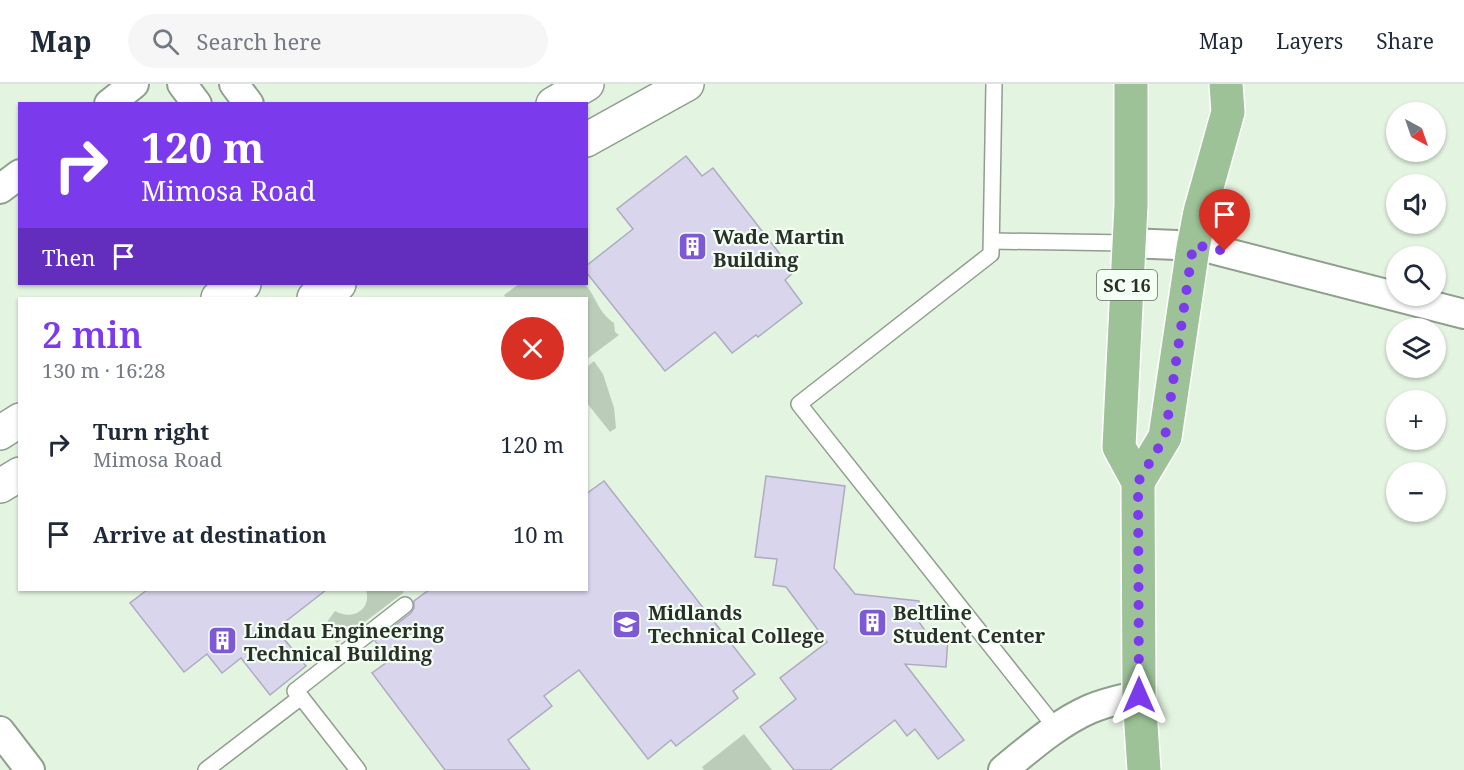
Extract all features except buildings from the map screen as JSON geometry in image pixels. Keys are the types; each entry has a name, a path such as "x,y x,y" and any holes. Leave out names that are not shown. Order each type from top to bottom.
{"main road":[{"path":"557,102 587,84"},
{"path":"588,139 687,84"},
{"name":"SC 16","path":"1131,84 1131,205 1119,447 1138,482 1139,695 1144,770"},
{"name":"SC 16","path":"1138,482 1165,437 1193,246 1230,93"},
{"path":"220,297 242,285"},
{"path":"0,434 18,421"},
{"path":"0,486 18,475"}],"street":[{"path":"112,102 134,84"},
{"path":"182,84 196,102"},
{"path":"234,84 248,102"},
{"path":"0,189 18,176"},
{"path":"1129,243 1200,246 1464,314"},
{"path":"1003,770 1056,729 1089,709 1139,695"},
{"path":"0,731 30,770"}],"lane":[{"path":"994,84 992,254 799,404 1056,729"},
{"path":"992,241 1129,243"},
{"path":"358,770 296,691 405,605"},
{"path":"206,770 301,698"}],"green space":[{"path":"518,285 586,285 604,314 614,323 615,332 619,335 588,358 588,297 505,297 504,295"},
{"path":"594,361 603,374 614,408 616,428 610,432 588,404 588,366"},
{"path":"366,591 404,591 337,643 324,626 335,611 348,615 359,612 366,603"},
{"path":"744,734 772,770 704,770 702,767"}],"place":[{"name":"Wade Martin Building","path":"692,247"},
{"name":"Beltline Student Center","path":"872,623"},
{"name":"Midlands Technical College","path":"627,624"},
{"name":"Lindau Engineering Technical Building","path":"223,641"}],"route":[{"path":"1139,695 1138,482 1165,437 1193,246 1225,251"}]}
